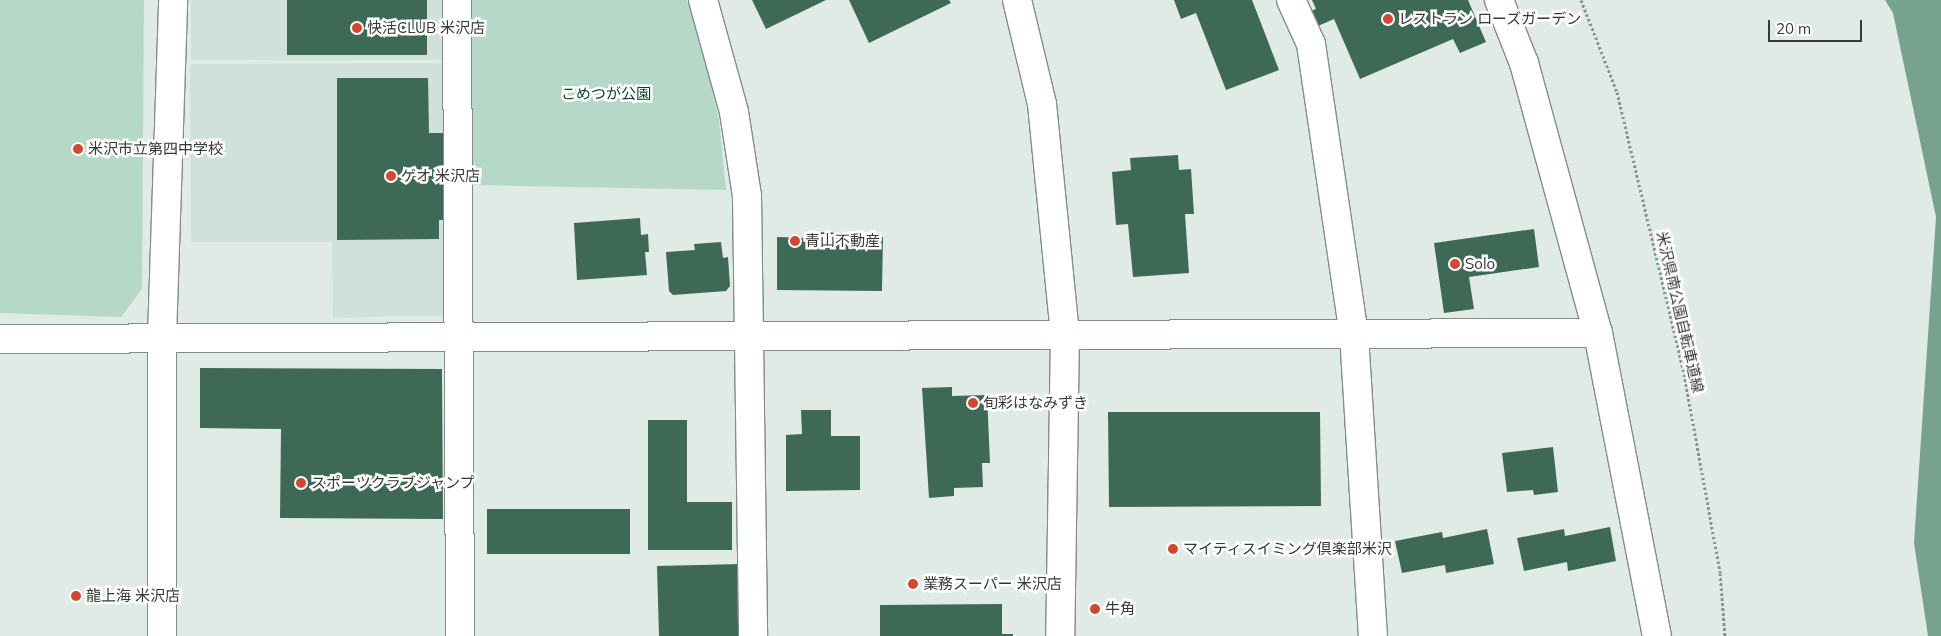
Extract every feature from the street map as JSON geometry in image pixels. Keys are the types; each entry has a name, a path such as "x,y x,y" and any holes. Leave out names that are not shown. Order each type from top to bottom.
{"street":[{"path":"162,636 162,337 173,0"},
{"path":"457,0 457,336 460,636"},
{"path":"703,0 734,112 747,196 753,636"},
{"path":"1017,0 1042,104 1065,334 1060,636"},
{"path":"1291,0 1311,44 1354,335 1373,636"},
{"path":"1500,0 1524,63 1598,333 1657,636"},
{"path":"0,338 1598,333"}],"path":[{"name":"米沢県南公園自転車道線","path":"1581,0 1617,92 1684,374 1720,573 1725,636"}],"shaded area":[{"name":"快活CLUB 米沢店","path":"191,0 449,0 449,60 191,60"},
{"path":"1885,0 1941,0 1941,636 1928,636 1914,543 1936,217 1893,13"},
{"name":"ゲオ 米沢店","path":"449,63 452,315 333,318 332,242 191,242 190,64"}],"green space":[{"name":"米沢市立第四中学校","path":"0,0 144,0 142,289 121,317 0,313"},
{"name":"こめつが公園","path":"468,0 687,0 702,46 719,120 726,190 471,185"}],"building":[{"name":"快活CLUB 米沢店","path":"287,0 427,0 427,55 287,55"},
{"path":"752,0 826,0 766,29"},
{"path":"849,0 949,0 951,3 869,43"},
{"path":"1174,0 1252,0 1279,70 1226,90 1196,13 1181,19"},
{"path":"1312,0 1468,0 1486,42 1460,53 1453,39 1360,79 1334,19 1311,29 1305,13 1316,9"},
{"name":"ゲオ 米沢店","path":"337,78 428,78 429,133 445,133 446,220 439,220 439,239 337,240"},
{"path":"1178,155 1179,170 1191,169 1194,214 1185,214 1189,273 1133,277 1128,224 1116,225 1112,172 1131,170 1130,158"},
{"path":"640,218 641,235 648,234 649,252 645,252 647,275 577,280 574,223"},
{"path":"1534,229 1539,267 1469,277 1474,309 1444,313 1434,243"},
{"path":"815,232 850,233 851,237 883,237 882,291 777,290 777,237 815,238"},
{"path":"721,242 723,258 728,257 730,286 726,291 673,295 669,291 666,252 695,250 694,244"},
{"path":"200,368 442,369 443,519 280,518 281,429 200,428"},
{"path":"952,387 952,396 987,395 990,463 982,463 983,487 954,488 954,496 929,498 922,388"},
{"path":"801,410 831,410 831,436 860,436 860,490 786,491 786,435 802,434"},
{"path":"1108,412 1320,412 1321,506 1109,507"},
{"path":"648,420 687,420 687,502 732,502 732,550 648,550"},
{"path":"1553,447 1558,492 1534,495 1533,490 1507,492 1502,453"},
{"path":"487,509 630,509 630,554 487,554"},
{"path":"1610,527 1616,561 1568,571 1567,562 1524,571 1517,538 1564,529 1565,536"},
{"path":"1487,529 1494,564 1446,573 1445,565 1402,573 1395,541 1442,532 1443,538"},
{"path":"742,564 743,636 659,636 657,566"},
{"path":"1002,604 1002,634 1013,634 1013,636 880,636 880,605"}],"place":[{"name":"レストラン ローズガーデン","path":"1388,19"},
{"name":"快活CLUB 米沢店","path":"357,28"},
{"name":"米沢市立第四中学校","path":"78,149"},
{"name":"ゲオ 米沢店","path":"391,176"},
{"name":"青山不動産","path":"795,241"},
{"name":"Solo","path":"1455,264"},
{"name":"旬彩はなみずき","path":"973,403"},
{"name":"スポーツクラブジャンプ","path":"301,483"},
{"name":"マイティスイミング倶楽部米沢","path":"1173,549"},
{"name":"業務スーパー 米沢店","path":"913,584"},
{"name":"龍上海 米沢店","path":"76,596"},
{"name":"牛角","path":"1095,609"}]}
